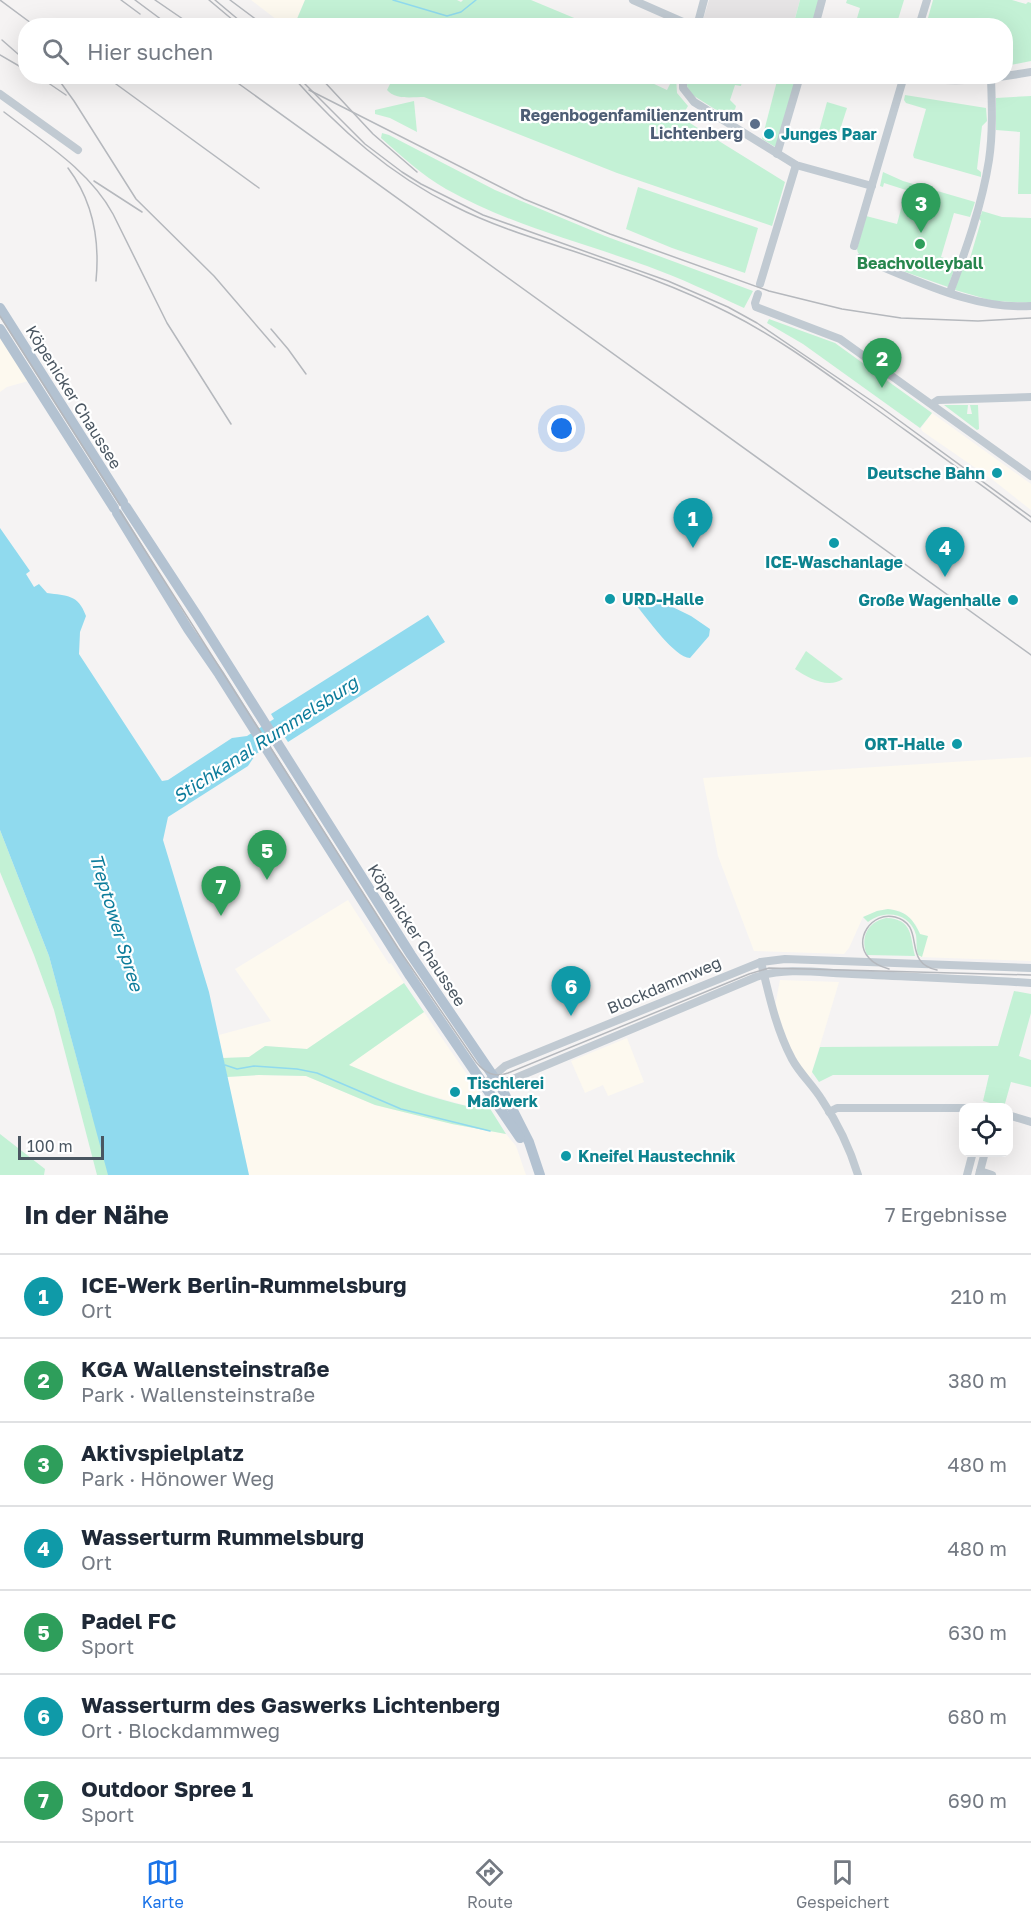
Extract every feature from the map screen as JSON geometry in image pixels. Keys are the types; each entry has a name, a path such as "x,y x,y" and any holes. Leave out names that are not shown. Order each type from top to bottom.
{"main road":[{"name":"Köpenicker Chaussee","path":"0,308 120,508 188,629 278,756 410,976 522,1135"},
{"name":"Köpenicker Chaussee","path":"0,329 120,508"},
{"name":"Köpenicker Chaussee","path":"278,756 324,816 411,956 496,1080 522,1135"},
{"path":"522,1135 533,1175"},
{"path":"522,1135 540,1175"}],"street":[{"path":"633,0 675,18"},
{"path":"697,18 704,0"},
{"path":"817,18 822,0"},
{"path":"921,18 927,0"},
{"path":"1013,75 1031,72"},
{"path":"683,84 683,88 694,102 796,165 872,186"},
{"path":"777,154 798,84"},
{"path":"854,246 902,84"},
{"path":"950,292 974,221 989,159 992,127 991,84"},
{"path":"0,94 78,150"},
{"path":"760,284 796,165"},
{"path":"860,258 970,300 1008,307 1031,306"},
{"path":"758,294 756,308 834,336 1031,476"},
{"path":"932,404 938,400 1031,397"},
{"name":"Blockdammweg","path":"496,1080 505,1066 761,962 785,959 1031,968"},
{"path":"761,962 776,1020 791,1057 809,1084 822,1098 844,1139 858,1175"},
{"name":"Blockdammweg","path":"486,1087 496,1080 764,975 780,972 1031,983"},
{"path":"829,1112 837,1108 959,1107"},
{"path":"1013,1117 1031,1122"},
{"path":"967,1175 972,1157"},
{"path":"985,1157 980,1173 992,1175"}],"shaded area":[{"path":"251,0 305,0 297,18 275,18"},
{"path":"709,0 800,0 795,18 703,18"},
{"path":"0,329 32,380 7,387 0,392"},
{"path":"932,413 1031,484 1031,510 993,480 922,431 921,428"},
{"path":"1031,757 1031,961 918,957 920,934 916,925 900,911 888,909 863,917 844,954 754,951 718,856 703,778"},
{"path":"348,900 389,964 391,963 404,983 307,1049 265,1046 249,1057 223,1058 219,1035 271,1021 235,969"},
{"path":"780,980 839,982 810,1079 792,1053 775,1006"},
{"path":"424,1012 484,1099 471,1107 415,1091 348,1065"},
{"path":"627,1038 644,1082 608,1096 603,1085 585,1093 571,1061"},
{"path":"306,1076 375,1105 452,1124 506,1134 516,1146 526,1175 249,1175 227,1077"}],"green space":[{"path":"305,0 457,0 461,2 463,0 531,0 574,18 297,18"},
{"path":"800,0 820,0 814,18 795,18"},
{"path":"847,0 904,0 898,18 857,18 860,8 846,3"},
{"path":"933,0 1012,0 1031,3 1031,61 1013,65 1013,18 928,18"},
{"path":"390,84 654,84 667,90 670,84 676,84 677,93 688,106 682,116 685,120 785,182 772,226 617,173 424,97 404,97 394,95 387,90"},
{"path":"686,84 741,84 741,86 735,85 730,100 736,106 732,120 691,94"},
{"path":"776,84 796,84 777,148 762,139"},
{"path":"905,95 986,108 987,121 982,126 977,169 981,172 981,177 914,158 926,109 906,103"},
{"path":"1031,96 1031,194 1018,194 1020,132 996,130 996,98"},
{"path":"414,101 417,132 390,118 375,114 375,110"},
{"path":"827,102 847,108 838,136 819,131"},
{"path":"382,133 495,190 605,236 753,291 744,308 659,271 494,212 446,189 429,178 381,138"},
{"path":"883,172 903,181 975,202 970,217 954,213 941,257 954,261 956,264 948,287 863,257 858,253 857,249 866,216 897,224 906,190 884,183 883,187 880,186"},
{"path":"638,187 758,228 745,273 672,248 626,229"},
{"path":"982,211 1002,217 1031,218 1031,303 993,301 955,290 962,263 968,265 981,221 978,218 979,214 981,215"},
{"path":"769,319 835,343 932,413 920,428 803,344 767,323"},
{"path":"944,405 968,405 967,414 972,414 970,405 978,405 979,429 977,430"},
{"path":"806,651 843,679 825,683 812,679 795,669"},
{"path":"0,830 49,956 92,1115 97,1119 112,1175 97,1175 54,1010 0,872"},
{"path":"888,909 908,916 920,934 928,936 922,957 918,955 913,928 903,918 896,915 882,915 868,922 863,917"},
{"path":"886,918 895,919 906,925 911,935 915,956 867,955 864,943 867,932 874,923"},
{"path":"404,983 424,1012 349,1065 409,1089 455,1103 471,1107 484,1099 506,1134 452,1124 375,1105 306,1076 227,1077 223,1058 249,1057 265,1046 307,1049"},
{"path":"1014,991 1031,994 1031,1013 1019,1056 1031,1060 1031,1087 1011,1082 1005,1103 983,1101 989,1075 833,1075 819,1082 812,1072 820,1047 998,1046"},
{"path":"0,1134 45,1169 44,1175 0,1175"}],"water":[{"path":"0,528 30,571 26,574 34,587 39,584 47,593 71,597 83,609 86,616 80,632 79,654 162,781 168,780 232,738 247,736 274,719 271,714 428,615 445,642 288,742 284,736 256,754 248,766 168,817 163,840 209,992 249,1175 108,1175 49,956 0,830"},
{"path":"646,594 691,616 710,629 709,636 690,658 669,645 636,605"}],"waterway":[{"path":"393,0 447,16 461,12 476,0"},
{"path":"225,1065 237,1069 254,1066 317,1073 401,1109 490,1131"}],"tram line":[{"path":"215,0 236,18"},
{"path":"230,0 254,18"},
{"path":"305,84 365,144 421,184 483,215 668,281 728,307 757,323 882,408 1031,517"},
{"path":"326,84 373,134 417,172"},
{"path":"0,316 120,505"},
{"path":"120,511 398,948 476,1062 486,1072 494,1075 508,1073 749,974 769,968 1031,975"},
{"path":"889,969 871,960 864,951 863,943 867,928 879,918 887,916 905,921 913,935 920,960 926,966 937,970"}],"railway":[{"path":"0,0 24,18"},
{"path":"121,0 140,14"},
{"path":"135,0 159,18"},
{"path":"155,0 181,18"},
{"path":"209,0 230,18"},
{"path":"2,40 18,54"},
{"path":"0,55 18,65"},
{"path":"50,84 66,95"},
{"path":"62,84 136,199 214,276 275,347"},
{"path":"116,84 259,188"},
{"path":"239,84 1031,655"},
{"path":"300,84 328,114 367,149 431,194 497,225 671,287 748,323 818,368 1031,522"},
{"path":"309,90 524,199 610,234 769,291 842,309 901,318 978,321 1031,318"},
{"path":"4,112 78,170 103,198 167,323 231,424"},
{"path":"68,168 77,181 93,222 97,251 96,281"},
{"path":"94,181 142,212"},
{"path":"271,329 306,374"}],"place":[{"name":"Regenbogenfamilienzentrum Lichtenberg","path":"755,124"},
{"name":"Junges Paar","path":"769,134"},
{"name":"Aktivspielplatz","path":"921,233"},
{"name":"Beachvolleyball","path":"920,244"},
{"name":"KGA Wallensteinstraße","path":"882,388"},
{"name":"Deutsche Bahn","path":"997,473"},
{"name":"ICE-Waschanlage","path":"834,543"},
{"name":"ICE-Werk Berlin-Rummelsburg","path":"693,548"},
{"name":"Wasserturm Rummelsburg","path":"945,577"},
{"name":"URD-Halle","path":"610,599"},
{"name":"Große Wagenhalle","path":"1013,600"},
{"name":"ORT-Halle","path":"957,744"},
{"name":"Padel FC","path":"267,880"},
{"name":"Outdoor Spree 1","path":"221,916"},
{"name":"Wasserturm des Gaswerks Lichtenberg","path":"571,1016"},
{"name":"Tischlerei Maßwerk","path":"455,1092"},
{"name":"Kneifel Haustechnik","path":"566,1156"}],"water label":[{"name":"Stichkanal Rummelsburg","path":"265,739"},
{"name":"Treptower Spree","path":"117,922"}]}
